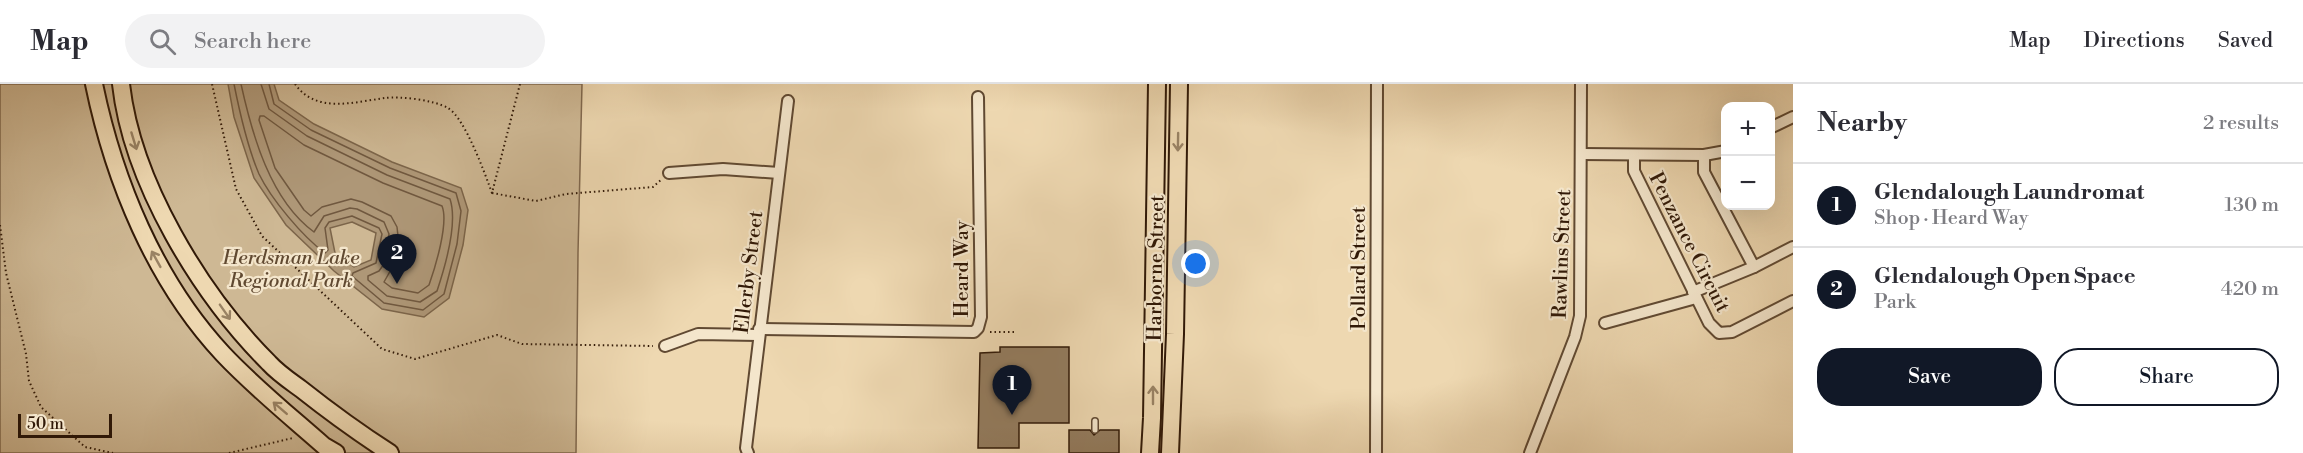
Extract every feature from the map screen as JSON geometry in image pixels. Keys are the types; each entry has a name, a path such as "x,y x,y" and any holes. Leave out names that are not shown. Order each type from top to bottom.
{"main road":[{"path":"94,84 100,113 125,191 150,246 173,288 199,326 250,382 324,446 336,453"},
{"path":"121,84 123,102 136,148 153,195 186,258 232,322 270,365 345,424 390,453"},
{"name":"Harborne Street","path":"1150,453 1157,84"},
{"name":"Harborne Street","path":"1170,453 1176,334 1179,84"}],"street":[{"name":"Pollard Street","path":"1376,453 1377,84"},
{"name":"Rawlins Street","path":"1530,453 1575,337 1580,316 1581,84"},
{"name":"Heard Way","path":"665,346 698,334 974,332 980,325 981,317 978,97"},
{"name":"Ellerby Street","path":"746,451 788,101"},
{"path":"1775,126 1793,117"},
{"name":"Penzance Circuit","path":"1581,154 1704,155 1721,152"},
{"name":"Penzance Circuit","path":"1634,155 1634,171 1694,295 1709,323 1719,333 1732,332 1793,301"},
{"path":"1704,155 1704,172 1754,267"},
{"path":"669,173 723,169 779,173"},
{"path":"1605,323 1694,295 1793,247"}],"lane":[{"path":"1095,421 1095,430"}],"path":[{"path":"212,84 236,189 262,236 382,349 415,358 497,335 522,344 665,346"},
{"path":"295,84 302,94 329,104 355,104 387,98 422,100 449,108 466,131 492,194"},
{"path":"492,194 520,84"},
{"path":"492,194 536,201 566,194 653,187 669,173"},
{"path":"0,225 6,273 26,354 29,381 41,407 85,447 113,453"},
{"path":"974,332 1014,332"},
{"path":"229,453 293,438"}],"green space":[{"name":"Herdsman Lake Regional Park","path":"0,84 582,84 576,453 0,453"}],"water":[{"path":"228,84 274,84 279,100 314,124 392,162 461,188 468,210 463,245 449,298 424,317 382,309 334,271 286,225 254,178 234,117","holes":["352,222 376,233 371,260 354,267 335,253 330,228"]}],"building":[{"path":"1000,347 1069,347 1069,423 1019,423 1019,448 978,448 980,353 1000,352"},
{"path":"1069,430 1090,430 1094,435 1100,430 1119,430 1119,453 1069,453"}],"place":[{"name":"Glendalough Open Space","path":"397,284"},
{"name":"Glendalough Laundromat","path":"1012,415"}]}
